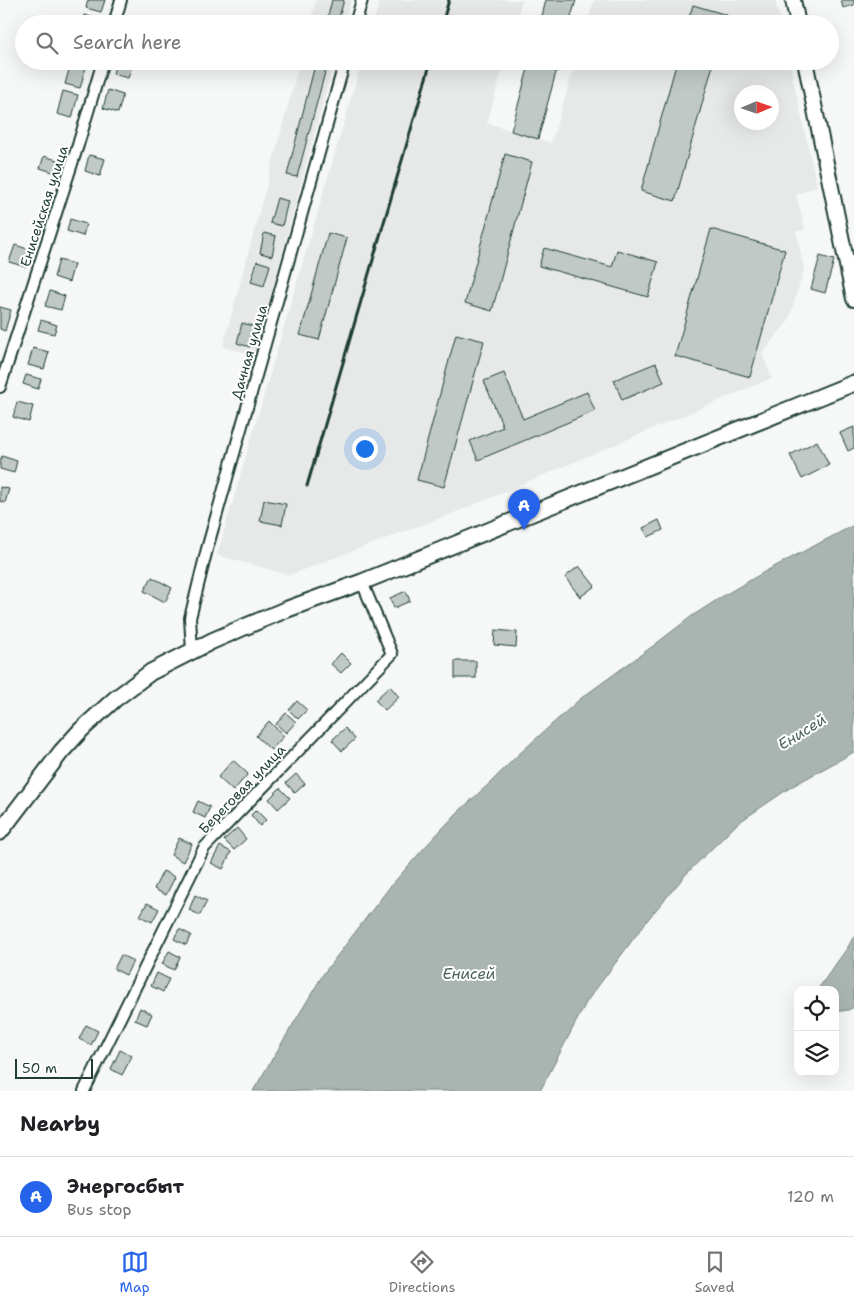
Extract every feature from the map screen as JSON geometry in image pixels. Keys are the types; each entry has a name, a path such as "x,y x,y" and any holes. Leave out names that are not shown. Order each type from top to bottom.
{"main road":[{"path":"0,832 61,752 81,730 115,699 151,672 212,641 259,621 362,582 854,383"}],"street":[{"path":"117,15 122,0"},
{"path":"358,15 362,0"},
{"path":"793,0 796,15"},
{"name":"Енисейская улица","path":"0,387 100,70"},
{"name":"Дачная улица","path":"192,651 190,618 200,574 342,70"},
{"path":"807,70 854,299"},
{"name":"Береговая улица","path":"84,1091 204,848 392,654 362,582"}],"shaded area":[{"path":"316,0 351,0 347,15 312,15"},
{"path":"380,0 522,0 518,15 376,15"},
{"path":"594,0 775,0 779,15 590,15"},
{"path":"298,70 332,70 255,355 223,347"},
{"path":"359,70 502,70 487,123 551,143 573,70 791,70 817,186 796,195 805,230 796,231 804,269 789,320 762,354 772,378 464,509 289,575 217,555"}],"water":[{"name":"Енисей","path":"854,525 854,752 791,787 738,823 688,872 649,918 587,1001 540,1091 253,1091 324,973 389,888 457,813 518,755 580,699 692,616 766,571"},
{"path":"854,936 854,1007 839,1011 839,986 820,986"}],"building":[{"path":"88,0 105,0 101,12 86,8"},
{"path":"332,0 344,0 340,15 328,15"},
{"path":"546,0 576,0 572,15 542,15"},
{"path":"841,0 854,0 854,5 843,8"},
{"path":"693,5 727,15 690,15"},
{"path":"69,70 85,70 80,88 65,84"},
{"path":"114,70 131,70 128,78 113,74"},
{"path":"314,70 326,70 297,177 287,175"},
{"path":"528,70 557,70 538,139 511,131"},
{"path":"675,70 711,70 675,201 641,191"},
{"path":"108,90 123,95 118,113 103,108"},
{"path":"63,91 78,95 72,118 57,114"},
{"path":"505,154 532,162 492,311 465,303"},
{"path":"89,155 105,159 100,176 85,171"},
{"path":"44,156 60,161 56,173 40,168"},
{"path":"277,198 288,201 282,226 270,223"},
{"path":"70,219 86,224 83,236 67,231"},
{"path":"711,229 785,250 750,377 675,356"},
{"path":"264,233 276,236 272,256 260,253"},
{"path":"328,233 347,238 319,340 300,335"},
{"path":"15,245 31,250 26,267 9,262"},
{"path":"544,248 612,267 617,250 658,262 648,297 539,266"},
{"path":"820,256 834,260 825,293 811,289"},
{"path":"59,260 74,264 69,282 54,277"},
{"path":"257,261 270,265 264,286 251,282"},
{"path":"50,291 65,296 61,310 45,306"},
{"path":"0,307 11,310 5,331 0,329"},
{"path":"41,320 57,325 54,334 38,330"},
{"path":"242,323 256,327 250,347 237,343"},
{"path":"456,334 484,341 444,487 417,480"},
{"path":"33,348 49,352 44,369 28,365"},
{"path":"656,363 664,382 622,400 614,380"},
{"path":"504,373 523,419 587,392 595,411 478,460 470,441 503,427 484,381"},
{"path":"26,375 41,379 38,389 23,384"},
{"path":"17,402 33,406 29,422 13,417"},
{"path":"854,427 854,448 848,451 840,433"},
{"path":"817,441 829,465 802,479 790,455"},
{"path":"2,456 17,461 14,473 0,469"},
{"path":"0,487 9,489 5,503 0,501"},
{"path":"264,500 286,504 282,525 260,521"},
{"path":"659,520 663,530 648,537 643,528"},
{"path":"579,566 595,586 580,597 565,577"},
{"path":"152,577 172,588 165,602 144,591"},
{"path":"406,591 410,601 394,608 390,598"},
{"path":"495,630 517,632 516,647 494,645"},
{"path":"341,653 351,663 341,673 331,664"},
{"path":"455,661 476,661 476,678 455,678"},
{"path":"390,686 399,697 385,710 375,700"},
{"path":"297,701 307,710 298,719 289,710"},
{"path":"286,713 296,722 286,733 276,724"},
{"path":"269,721 284,736 271,750 256,736"},
{"path":"345,728 355,739 342,751 332,740"},
{"path":"233,760 248,774 233,791 218,777"},
{"path":"296,774 305,784 295,793 286,783"},
{"path":"280,788 290,798 278,809 269,799"},
{"path":"198,801 210,807 205,818 193,812"},
{"path":"256,810 266,820 260,826 251,815"},
{"path":"237,828 246,839 234,850 224,840"},
{"path":"179,838 192,844 183,862 171,855"},
{"path":"220,846 231,852 223,869 211,863"},
{"path":"163,871 175,877 166,895 154,889"},
{"path":"195,895 207,901 200,915 189,910"},
{"path":"147,903 159,909 152,922 140,916"},
{"path":"179,929 191,935 186,945 174,939"},
{"path":"169,951 180,957 174,970 162,964"},
{"path":"121,955 133,961 126,975 114,969"},
{"path":"157,973 169,979 163,992 151,986"},
{"path":"140,1008 152,1014 147,1025 135,1020"},
{"path":"86,1025 98,1031 91,1045 79,1039"},
{"path":"120,1050 132,1056 122,1075 111,1069"}],"railway":[{"path":"445,15 449,0"},
{"path":"307,486 428,70"}],"place":[{"name":"Энергосбыт","path":"524,530"}]}
